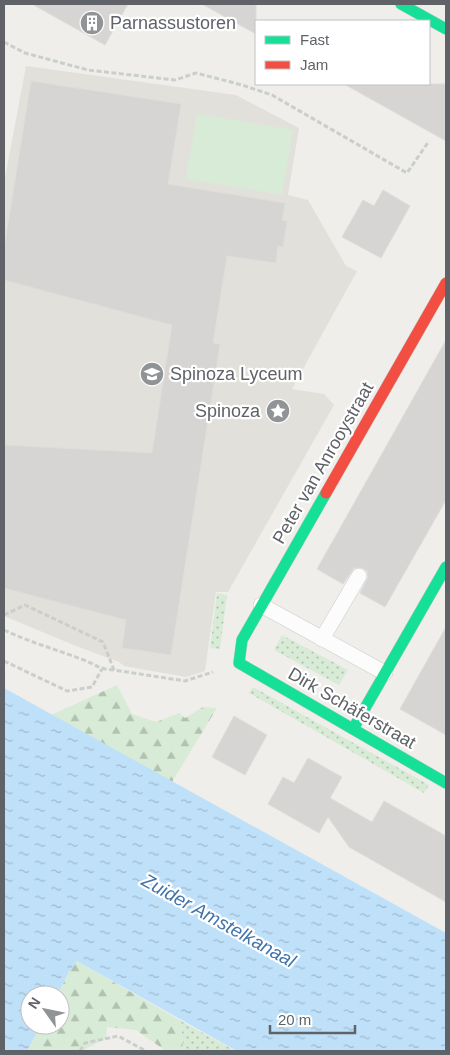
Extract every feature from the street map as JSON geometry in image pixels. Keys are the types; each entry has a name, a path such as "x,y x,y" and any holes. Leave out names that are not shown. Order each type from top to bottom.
{"street":[{"path":"401,4 430,20"},
{"path":"430,20 446,29"},
{"name":"Peter van Anrooystraat","path":"239,663 242,640 261,605 446,283"},
{"path":"353,728 446,567"},
{"name":"Dirk Schäferstraat","path":"239,663 446,783"}],"lane":[{"path":"322,639 359,576"},
{"path":"261,605 385,673"}],"path":[{"path":"4,42 25,53 88,70 175,80 196,73 242,84 272,95 407,174 429,141"},
{"path":"4,615 25,605 104,642 114,670"},
{"path":"4,630 20,638 83,659 102,670 114,670 185,681 239,663"},
{"path":"4,660 67,690 92,688 102,670"},
{"path":"80,1051 85,1043 118,1036 146,1051"}],"shaded area":[{"name":"Spinoza Lyceum","path":"26,66 236,95 299,128 288,195 308,200 346,266 357,271 292,389 324,394 334,405 228,592 216,592 205,671 186,677 124,666 119,662 4,616 4,183"}],"green space":[{"path":"197,114 293,130 282,195 186,179"},
{"path":"217,593 227,595 220,649 210,648"},
{"path":"282,635 348,670 339,685 274,650"},
{"path":"117,685 132,714 156,722 179,713 185,718 203,707 217,708 172,782 51,715"},
{"path":"253,687 429,785 424,793 249,693"},
{"path":"77,961 181,1021 183,1051 166,1051 136,1030 107,1027 106,1038 82,1051 27,1051 36,1035 70,1035 70,985 62,985"},
{"path":"181,1021 236,1051 183,1051"}],"water":[{"name":"Zuider Amstelkanaal","path":"4,688 446,933 446,1051 237,1051 77,961 62,985 20,985 20,1035 36,1035 27,1051 4,1051"}],"building":[{"name":"Parnassustoren","path":"32,4 128,4 105,45"},
{"path":"202,4 256,4 255,33"},
{"path":"31,81 181,104 168,184 285,203 282,220 287,221 283,247 278,246 276,263 227,256 213,343 220,344 171,655 122,648 126,620 4,588 4,445 152,453 172,325 4,280 4,249"},
{"path":"446,84 446,141 346,85"},
{"path":"383,190 410,206 381,258 342,237 363,200 374,206"},
{"path":"446,340 446,500 385,607 360,593 368,577 367,571 363,568 354,568 343,584 317,569"},
{"path":"446,627 446,735 400,709"},
{"path":"234,716 267,735 245,775 212,757"},
{"path":"308,758 342,777 330,798 372,822 384,801 446,836 446,902 349,847 328,817 319,833 268,804 283,777 294,783"}],"traffic: fast":[{"path":"401,4 430,20"},
{"path":"430,20 446,29"},
{"path":"326,493 242,640 239,663 446,783"},
{"path":"353,729 446,567"}],"traffic: jam":[{"path":"326,493 446,283"}],"place":[{"name":"Parnassustoren","path":"92,23"},
{"name":"Spinoza Lyceum","path":"152,374"},
{"name":"Spinoza","path":"278,411"}]}
